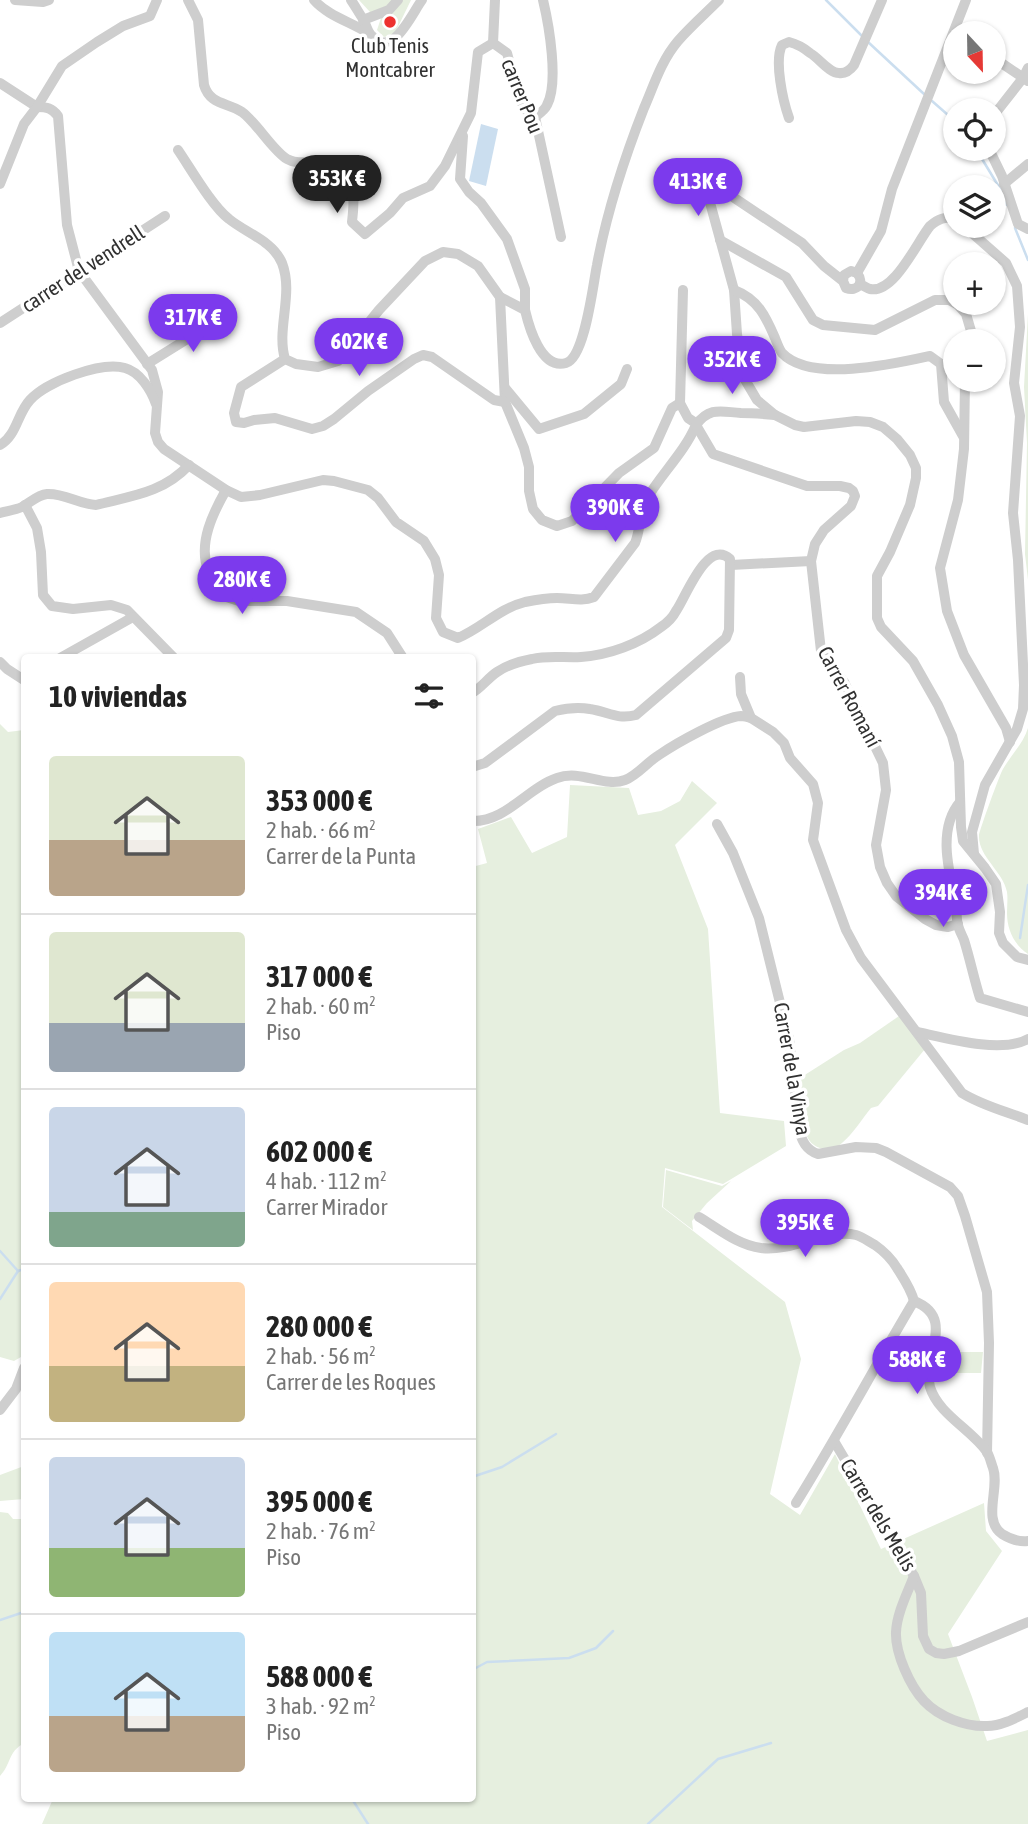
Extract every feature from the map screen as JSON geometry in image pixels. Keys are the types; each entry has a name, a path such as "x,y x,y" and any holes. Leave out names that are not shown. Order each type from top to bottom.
{"street":[{"path":"15,0 49,0"},
{"path":"0,184 24,124 62,66 123,26 150,16 157,0"},
{"path":"188,0 198,20 207,94 242,112 287,159 328,162 341,167 349,176 354,190 352,222 365,233 390,213 403,198 430,186 445,166 471,113 478,52 494,43"},
{"path":"314,0 331,13 385,42 394,39 403,29 422,0"},
{"path":"363,20 389,10 398,0"},
{"name":"carrer Pou","path":"495,0 494,43 507,53 523,108 535,117 561,237"},
{"path":"535,117 547,105 553,85 550,34 543,0"},
{"path":"463,131 460,179 507,239 526,289 525,310 539,348 546,358 556,364 567,363 574,358 580,345 589,312 606,218 629,147 660,67 677,42 719,0"},
{"path":"789,118 784,104 778,52 782,44 796,44 831,70 839,74 845,72 854,65 882,0"},
{"path":"960,21 966,0"},
{"path":"352,1 374,37"},
{"path":"1006,65 1026,76 1006,100"},
{"path":"943,66 892,189 881,231 854,289 844,285 803,243 721,190 710,192 709,199 734,290 744,378 757,400 775,415 804,427 856,421 884,427 897,439 916,468 910,505 877,576 877,618 881,627 913,661 952,736 959,762 963,841 996,884 1000,912 999,933 1003,943 1017,957 1028,960"},
{"path":"0,83 37,107 54,110 58,116 67,225 79,271 152,370 158,393 155,433 158,442 164,449 241,497 323,480 368,490 378,498 396,522 424,541 435,558 439,575 436,618 443,632 458,638 475,631 506,608 523,603 541,599 586,600 594,597 635,543 644,503 689,442 701,419 711,412 721,410 775,415"},
{"path":"178,150 223,214 266,243 283,265 286,296 282,349 285,359 296,364 318,367 338,361 379,310 425,261 443,251 458,254 478,267 500,297 525,310"},
{"path":"1006,182 1028,163"},
{"path":"1006,190 1018,224 1028,229"},
{"name":"carrer del vendrell","path":"0,323 165,216"},
{"path":"859,279 872,289 885,287 898,274 930,226 943,218"},
{"path":"974,854 972,832 985,785 1017,729 1023,709 1024,685 1023,561 1013,513 1020,416 1014,383 1020,327 1017,286 1006,263 978,238"},
{"path":"720,240 786,277 813,320 823,325 875,330 935,300 949,300 966,314 970,329"},
{"path":"683,290 680,403 688,418 696,425"},
{"path":"734,290 744,294 763,311 781,352 795,362 813,369 887,366 930,356 941,364 944,402 964,437"},
{"path":"500,297 505,402 529,467 529,491 533,509 542,520 557,526 572,521 619,473 654,447 672,408 680,403"},
{"path":"147,364 221,318"},
{"path":"285,359 241,387 234,413 236,422 275,418 312,429 323,426 368,391 423,355 432,357 494,400 505,402"},
{"path":"0,444 8,439 32,398 69,376 89,370 114,367 136,373 153,396 156,406"},
{"path":"505,388 539,429 584,414 621,384 627,369"},
{"path":"965,392 958,500 940,568 947,611 964,655 1006,728 1010,742"},
{"name":"Carrer Romaní","path":"696,425 713,454 807,486 840,486 853,491 855,496 851,506 824,530 815,544 811,561 821,651 844,682 883,763 886,790 876,845 880,867 887,883 897,896 925,919 948,927 958,924"},
{"path":"0,513 25,505 46,494 96,505 150,492 169,483 189,465"},
{"path":"226,490 214,511 204,547 207,568 220,595 239,601 287,601 356,612 387,633 400,654"},
{"path":"25,505 37,528 43,595 52,606 73,609 111,606 127,610 170,654"},
{"path":"476,689 497,671 523,662 549,657 601,654 641,640 663,626 676,612 706,561 719,554 730,559 729,630 726,638 636,715 625,718 588,708 555,711 485,763 476,766"},
{"path":"731,565 811,561"},
{"path":"67,654 134,617"},
{"path":"0,662 21,678"},
{"path":"740,677 741,694 751,718"},
{"path":"476,820 492,818 555,778 579,775 623,781 633,776 657,755 698,732 733,718 751,718 773,732 784,743 790,758 813,785 818,803 813,840 846,930 861,958 962,1093 980,1104 1028,1120"},
{"path":"960,802 951,819 946,842 950,882 957,906 958,924 980,998 1028,1013"},
{"name":"Carrer de la Vinya","path":"718,824 733,853 759,918 789,1039 799,1130 806,1147 818,1154 856,1147 876,1148 950,1187 958,1196 987,1292 987,1453 996,1475 993,1520 998,1531 1007,1537 1021,1542 1028,1541"},
{"path":"917,1032 964,1043 998,1044 1028,1039"},
{"path":"699,1217 739,1242 763,1248 790,1247 836,1235 855,1235 885,1252 912,1292 914,1301 796,1503"},
{"path":"914,1301 926,1306 935,1317 930,1388 939,1404 987,1453"},
{"path":"0,1410 16,1389 21,1376"},
{"name":"Carrer dels Melis","path":"834,1441 914,1576 921,1593 923,1636 929,1649 944,1654 959,1651 1028,1622"},
{"path":"914,1576 896,1632 898,1657 923,1701 958,1722 988,1726 1028,1712"}],"green space":[{"name":"Club Tenis Montcabrer","path":"359,0 411,0 394,35 384,37 377,30 381,18 370,12"},
{"path":"1028,314 1028,580 1025,554 1027,443 1024,387"},
{"path":"0,724 8,732 21,730 21,1357 14,1361 0,1357"},
{"path":"1028,728 1028,954 1015,941 1010,931 1005,884 982,850 979,835 1001,774"},
{"path":"692,781 717,803 675,845 708,929 720,1113 784,1121 786,1146 723,1184 665,1168 662,1207 785,1302 801,1359 770,1494 800,1515 835,1454 881,1549 984,1503 986,1531 1002,1551 948,1634 987,1741 1028,1730 1028,1824 42,1824 52,1802 476,1802 476,866 487,863 478,829 511,817 532,853 567,837 570,785 629,788 638,815 661,811 680,801"},
{"path":"902,1014 925,1049 878,1106 871,1108 842,1143 826,1149 816,1146 806,1134 800,1078 860,1043"},
{"path":"666,1170 722,1186 731,1181 692,1221 693,1230 663,1207"},
{"path":"948,1352 983,1352 981,1373 945,1373"},
{"path":"21,1467 21,1499 0,1501 0,1475"},
{"path":"0,1512 8,1513 13,1519 21,1519 21,1746 12,1754 0,1776"}],"water":[{"path":"481,124 498,129 486,186 469,181"}],"waterway":[{"path":"826,0 863,37"},
{"path":"868,42 924,94"},
{"path":"932,101 943,111"},
{"path":"983,161 992,175"},
{"path":"1015,228 1028,260"},
{"path":"1020,938 1028,885"},
{"path":"0,1251 18,1271"},
{"path":"0,1299 21,1270"},
{"path":"476,1476 502,1467 556,1434"},
{"path":"0,1620 21,1613"},
{"path":"476,1668 487,1662 569,1658 596,1648 613,1631"},
{"path":"648,1824 718,1759 771,1743"},
{"path":"354,1802 368,1824"}],"place":[{"name":"Club Tenis Montcabrer","path":"390,22"}]}
